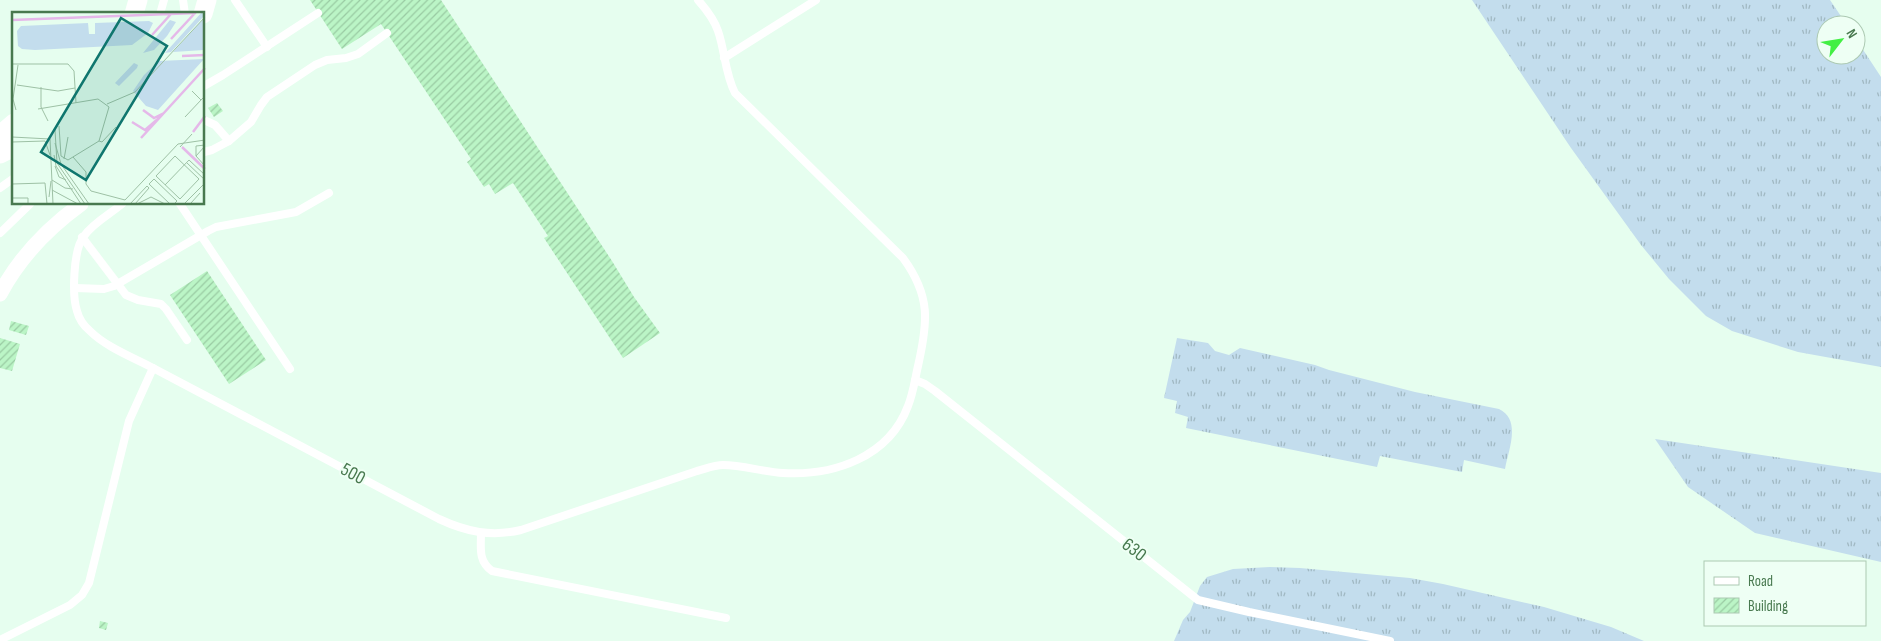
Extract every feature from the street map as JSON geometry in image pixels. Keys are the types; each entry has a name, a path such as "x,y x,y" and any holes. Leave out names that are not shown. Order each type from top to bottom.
{"street":[{"path":"203,12 208,0"},
{"path":"0,136 12,125"},
{"path":"0,154 12,148"},
{"path":"0,294 11,275 46,232 80,205"}],"lane":[{"path":"235,0 267,47"},
{"name":"500","path":"75,288 78,314 95,336 439,519 459,528 481,533 512,532 697,471 722,465 770,472 793,473 814,472 854,462 870,454 896,427 908,407 923,342 926,311 923,294 915,274 896,250 735,93 715,24 698,0"},
{"path":"724,58 816,0"},
{"path":"205,85 318,13"},
{"path":"205,152 229,141 251,122 267,97 315,65 327,60 346,58 358,54 387,33"},
{"path":"205,120 215,125 229,141"},
{"path":"0,188 12,179"},
{"path":"121,205 82,237 77,254 75,288 104,290 118,285 216,228 296,212 329,193"},
{"path":"0,233 29,205"},
{"path":"181,205 290,369"},
{"path":"82,237 126,295 131,298 161,304 166,308 187,340"},
{"path":"0,640 77,601 86,590 94,566 129,421 153,368"},
{"name":"630","path":"914,380 925,384 935,391 1198,600 1390,641"},
{"path":"481,533 483,563 492,570 726,618"}],"green space":[{"path":"1472,0 1830,0 1840,15 1816,15 1816,65 1866,65 1866,54 1881,77 1881,367 1798,352 1732,331 1706,316 1669,279 1641,245 1571,148"},
{"path":"1177,338 1208,343 1215,351 1229,355 1240,348 1315,365 1415,392 1499,409 1506,414 1512,428 1505,469 1464,460 1462,472 1380,456 1377,467 1186,428 1188,417 1175,413 1177,401 1164,398"},
{"path":"1655,439 1881,473 1881,562 1755,533 1688,487"},
{"path":"1270,567 1410,578 1443,584 1544,607 1611,627 1644,641 1174,641 1183,620 1190,612 1200,586 1207,577 1233,569"}],"building":[{"path":"310,0 441,0 634,297 660,333 623,358 544,238 548,236 513,183 495,194 489,184 484,187 467,162 471,159 381,24 342,49"},
{"path":"217,103 223,111 214,117 208,108"},
{"path":"207,271 266,360 229,384 170,295"},
{"path":"11,321 29,326 26,335 9,330"},
{"path":"0,338 20,344 12,371 0,368"},
{"path":"100,621 108,623 106,630 99,628"}]}
